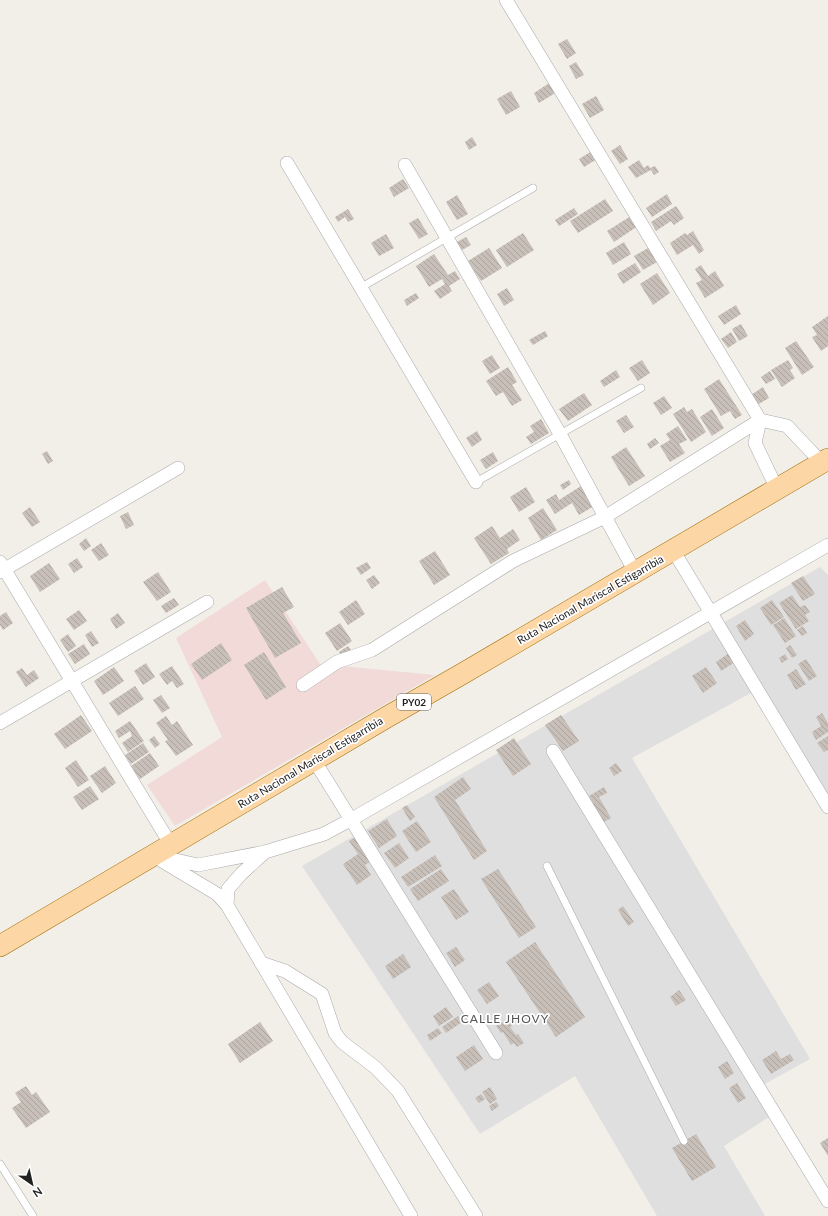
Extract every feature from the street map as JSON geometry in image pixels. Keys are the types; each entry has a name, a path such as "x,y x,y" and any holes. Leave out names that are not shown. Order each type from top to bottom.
{"main road":[{"name":"Ruta Nacional Mariscal Estigarribia","path":"0,946 314,760 825,461"}],"street":[{"path":"506,0 760,420 754,443 777,489"},
{"path":"287,163 476,482"},
{"path":"405,165 560,434 636,572"},
{"path":"302,685 337,662 372,650 513,561 605,517 760,420 787,426 825,461"},
{"path":"171,845 72,681 1,568 178,468"},
{"path":"153,855 198,865 265,852 324,834 828,545"},
{"path":"673,550 828,807"},
{"path":"0,723 207,602"},
{"path":"553,751 828,1201"},
{"path":"314,760 496,1053"},
{"path":"227,905 228,889 241,874 265,852"},
{"path":"153,855 217,894 227,905 411,1216"},
{"path":"261,963 285,971 322,994 335,1033 342,1042 376,1068 398,1091 476,1216"}],"lane":[{"path":"360,288 533,188"},
{"path":"476,482 641,388"},
{"path":"547,866 684,1141"},
{"path":"0,1164 33,1216"}],"shaded area":[{"path":"820,567 828,575 828,796 762,687 632,758 810,1059 754,1090 769,1117 724,1146 765,1216 657,1216 575,1076 480,1134 302,866"},
{"path":"265,580 320,664 435,675 175,826 147,785 222,737 176,638"}],"building":[{"path":"567,39 576,53 567,59 558,44"},
{"path":"576,62 584,75 576,79 569,66"},
{"path":"551,82 557,92 539,103 534,93"},
{"path":"511,91 520,107 506,115 497,99"},
{"path":"596,96 604,110 590,118 582,104"},
{"path":"472,137 477,145 469,150 465,142"},
{"path":"620,145 628,159 620,164 611,151"},
{"path":"592,151 597,159 584,167 579,159"},
{"path":"639,160 644,168 648,165 650,168 655,166 659,172 654,175 651,170 636,178 628,167"},
{"path":"403,179 409,188 394,197 389,188"},
{"path":"667,194 672,204 652,217 646,208"},
{"path":"457,195 468,214 457,220 446,202"},
{"path":"605,199 613,211 578,233 570,221"},
{"path":"676,206 684,218 674,225 671,221 656,231 651,222"},
{"path":"574,208 578,214 559,226 555,220"},
{"path":"348,209 354,219 348,222 345,217 338,222 335,217"},
{"path":"631,216 638,226 614,242 607,231"},
{"path":"418,218 428,234 419,239 409,223"},
{"path":"693,231 704,250 699,254 693,245 677,255 670,243 685,233 687,235"},
{"path":"523,233 534,250 507,267 496,250"},
{"path":"386,234 394,248 379,256 371,243"},
{"path":"466,237 471,245 462,250 457,242"},
{"path":"624,242 631,254 613,265 606,253"},
{"path":"489,248 502,268 481,281 468,261"},
{"path":"648,248 657,262 643,270 634,256"},
{"path":"434,254 448,275 455,271 460,279 449,286 452,291 440,299 434,291 445,284 442,279 429,287 416,266"},
{"path":"635,263 641,272 623,284 617,274"},
{"path":"701,265 708,276 715,271 724,286 705,298 696,283 702,280 695,269"},
{"path":"657,273 670,293 653,305 640,284"},
{"path":"507,288 514,300 504,306 497,294"},
{"path":"416,293 419,298 407,306 404,300"},
{"path":"736,305 741,314 724,325 718,316"},
{"path":"828,316 828,346 821,351 812,337 817,335 812,327"},
{"path":"741,324 748,336 739,341 732,329"},
{"path":"545,331 548,336 533,345 529,340"},
{"path":"731,332 737,342 728,348 721,339"},
{"path":"796,341 814,367 802,375 785,348"},
{"path":"492,355 500,368 490,374 482,361"},
{"path":"642,360 650,373 638,381 629,368"},
{"path":"788,360 793,368 790,370 795,378 782,387 771,370"},
{"path":"508,367 517,382 512,385 522,400 512,406 503,392 496,396 486,381"},
{"path":"616,370 620,377 604,387 600,381"},
{"path":"770,371 775,379 766,384 761,377"},
{"path":"719,379 742,415 735,419 730,411 721,416 704,389"},
{"path":"763,387 769,398 757,405 751,395"},
{"path":"584,393 592,405 568,421 559,409"},
{"path":"664,396 672,408 661,415 653,403"},
{"path":"684,407 687,412 692,409 706,432 691,442 673,414"},
{"path":"712,409 724,428 712,436 700,417"},
{"path":"626,415 634,427 624,433 616,421"},
{"path":"541,419 549,433 531,444 526,437 534,432 530,426"},
{"path":"678,426 687,440 679,444 685,453 670,462 660,446 670,440 666,434"},
{"path":"477,431 482,440 472,447 466,438"},
{"path":"655,438 659,443 650,449 647,444"},
{"path":"626,447 645,476 629,486 611,457"},
{"path":"47,451 53,461 48,464 42,454"},
{"path":"493,452 498,461 486,469 480,460"},
{"path":"569,480 571,484 563,490 560,485"},
{"path":"581,486 594,506 579,515 572,503 555,514 546,500 556,494 559,500"},
{"path":"526,487 535,502 519,512 510,497"},
{"path":"30,507 40,522 32,527 22,513"},
{"path":"543,508 557,530 541,540 528,518"},
{"path":"128,512 134,525 126,529 120,516"},
{"path":"492,526 500,538 513,529 520,540 507,549 509,553 491,564 474,538"},
{"path":"86,538 91,546 84,551 79,544"},
{"path":"101,543 109,555 99,561 91,550"},
{"path":"435,551 450,575 434,585 419,561"},
{"path":"77,558 83,567 74,573 68,564"},
{"path":"367,562 371,568 361,575 356,568"},
{"path":"49,563 60,579 40,592 30,576"},
{"path":"158,572 171,592 157,601 143,582"},
{"path":"374,575 380,583 372,589 366,580"},
{"path":"803,576 815,594 803,601 791,583"},
{"path":"282,587 294,607 283,613 301,643 275,658 246,608"},
{"path":"792,595 800,607 805,605 810,612 805,615 809,621 796,629 779,603"},
{"path":"174,598 179,605 166,613 161,606"},
{"path":"356,600 365,614 348,625 339,612"},
{"path":"772,600 784,617 771,625 760,608"},
{"path":"79,610 87,621 74,630 66,619"},
{"path":"6,612 13,623 3,630 0,625 0,616"},
{"path":"118,613 125,623 116,629 110,619"},
{"path":"784,618 796,636 785,643 773,625"},
{"path":"745,620 754,634 745,641 736,626"},
{"path":"340,623 352,641 337,651 325,633"},
{"path":"803,626 807,633 802,636 797,630"},
{"path":"91,631 99,643 92,647 85,635"},
{"path":"68,634 76,646 68,652 60,640"},
{"path":"221,643 232,660 202,680 191,664"},
{"path":"84,644 90,654 75,664 68,654"},
{"path":"790,645 797,655 792,658 786,648"},
{"path":"348,646 351,650 341,656 339,652"},
{"path":"264,652 286,687 266,700 244,665"},
{"path":"729,653 735,662 721,671 716,662"},
{"path":"785,654 788,659 782,663 779,658"},
{"path":"806,659 817,676 809,681 798,664"},
{"path":"146,663 155,677 143,685 134,671"},
{"path":"172,666 184,684 177,688 172,681 167,685 159,674"},
{"path":"114,667 124,681 103,695 94,681"},
{"path":"706,667 717,683 703,693 692,676"},
{"path":"22,668 27,675 34,670 39,678 26,687 16,672"},
{"path":"796,669 806,684 796,690 787,675"},
{"path":"135,686 144,699 118,716 109,703"},
{"path":"161,695 170,708 162,713 153,700"},
{"path":"822,713 828,723 828,732 816,740 812,732 821,726 816,717"},
{"path":"81,715 92,731 65,749 54,734"},
{"path":"561,715 579,741 563,751 545,725"},
{"path":"166,716 172,725 177,721 193,745 176,756 165,741 168,740 156,723"},
{"path":"130,721 144,741 128,752 122,743 132,736 130,731 119,738 115,731"},
{"path":"154,736 160,744 155,748 149,740"},
{"path":"828,736 828,750 824,752 817,743"},
{"path":"514,738 531,764 513,776 496,750"},
{"path":"143,743 149,752 131,764 125,755"},
{"path":"150,753 159,766 140,779 131,766"},
{"path":"76,760 89,780 78,787 65,768"},
{"path":"616,763 622,771 614,776 609,768"},
{"path":"105,766 116,783 102,793 90,776"},
{"path":"463,777 471,789 455,800 487,851 474,860 434,797"},
{"path":"90,786 99,799 82,810 73,797"},
{"path":"604,787 607,793 599,797 611,818 604,822 589,796"},
{"path":"407,805 415,817 410,821 402,808"},
{"path":"387,819 397,836 379,848 368,831"},
{"path":"417,821 431,842 416,852 402,831"},
{"path":"357,836 373,860 365,865 371,875 357,885 343,864 358,854 349,841"},
{"path":"399,843 409,858 395,868 384,853"},
{"path":"435,855 442,866 408,887 401,877"},
{"path":"441,869 449,881 418,901 410,889"},
{"path":"498,869 536,927 519,938 481,879"},
{"path":"454,889 469,912 456,920 441,897"},
{"path":"623,906 634,922 628,926 618,910"},
{"path":"535,942 585,1017 556,1037 506,962"},
{"path":"456,947 465,960 455,967 446,953"},
{"path":"403,954 411,967 393,979 385,966"},
{"path":"489,982 499,996 487,1004 477,990"},
{"path":"679,990 686,1000 676,1006 670,997"},
{"path":"446,1007 453,1017 439,1026 433,1016"},
{"path":"458,1016 462,1022 446,1033 442,1027"},
{"path":"510,1017 514,1024 510,1027 516,1035 518,1034 524,1043 517,1047 514,1043 511,1045 503,1032 501,1033 496,1026"},
{"path":"260,1022 273,1041 240,1063 228,1044"},
{"path":"438,1028 442,1033 430,1041 427,1035"},
{"path":"474,1045 483,1059 465,1071 456,1057"},
{"path":"776,1051 781,1059 790,1054 794,1060 771,1074 762,1060"},
{"path":"727,1061 734,1073 725,1079 718,1067"},
{"path":"737,1083 746,1098 738,1103 729,1088"},
{"path":"26,1086 32,1095 36,1092 50,1112 26,1128 12,1108 21,1102 15,1093"},
{"path":"490,1087 497,1099 490,1104 482,1092"},
{"path":"481,1094 485,1099 479,1103 475,1098"},
{"path":"496,1102 499,1106 492,1111 489,1106"},
{"path":"696,1134 716,1167 692,1181 672,1148"},
{"path":"828,1138 828,1156 820,1143"}],"district":[{"name":"CALLE JHOVY","path":"505,1018"}]}
